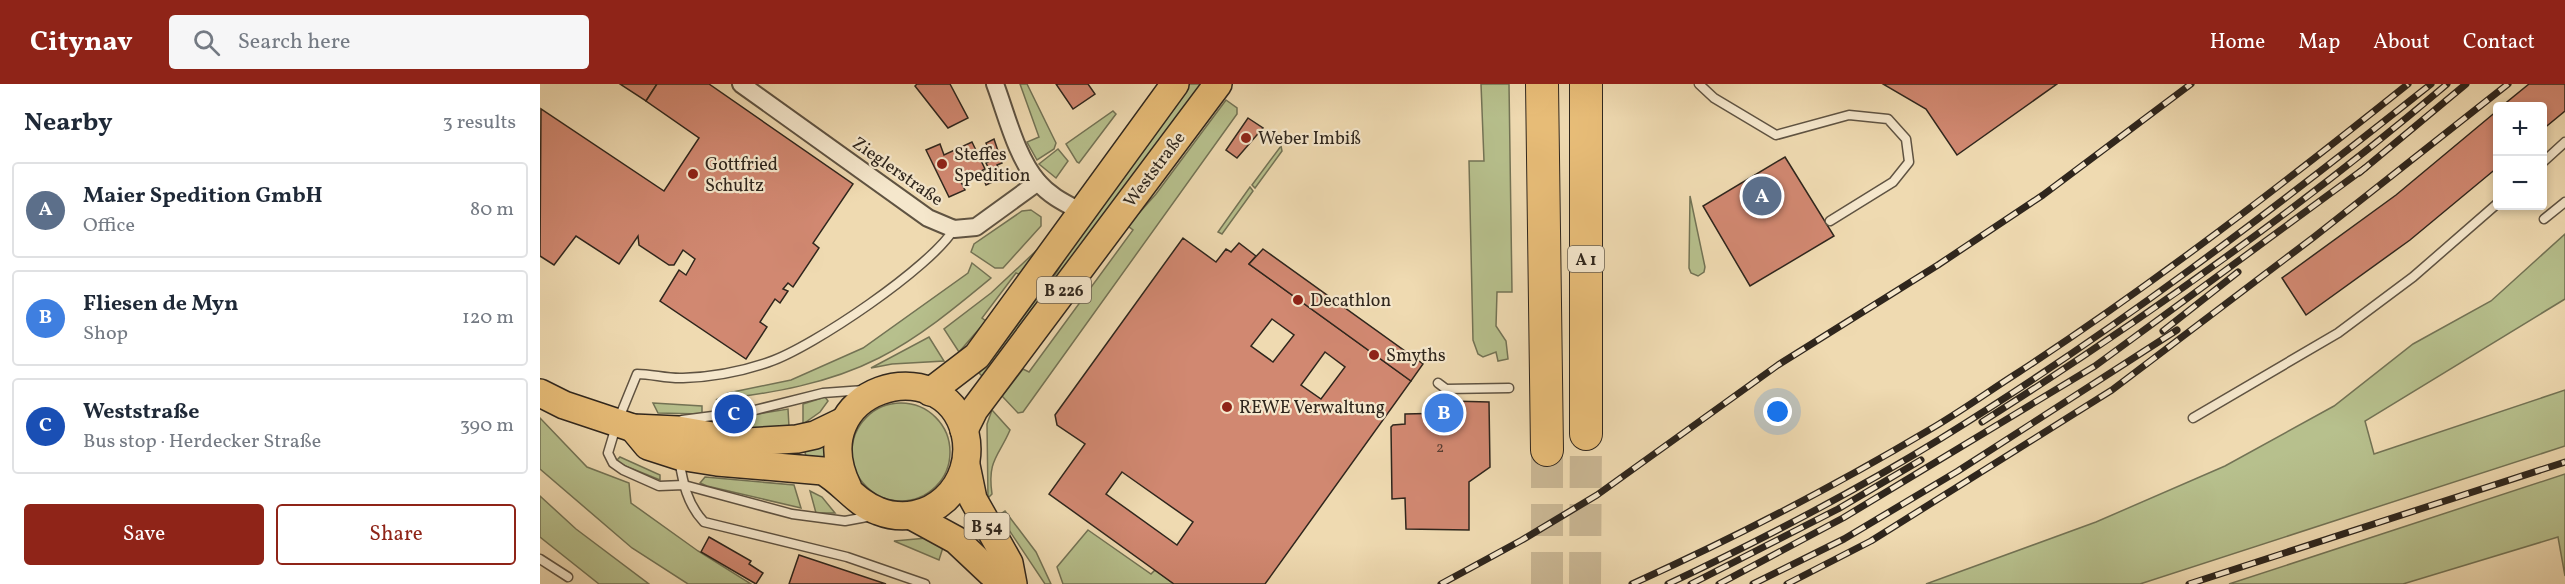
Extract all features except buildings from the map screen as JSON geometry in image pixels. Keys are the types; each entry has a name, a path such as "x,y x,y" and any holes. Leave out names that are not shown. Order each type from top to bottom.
{"highway":[{"name":"A 1","path":"1542,84 1547,450"},
{"name":"A 1","path":"1586,84 1586,434"}],"main road":[{"name":"Weststraße","path":"930,392 977,357 1080,211 1175,84"},
{"name":"Weststraße","path":"964,430 974,411 1218,84"},
{"name":"B 54","path":"540,393 564,405 625,426 678,430 747,442 815,435 844,421 860,402 882,389 906,386 930,392 954,410 964,430 968,447 961,480 948,498 927,512 912,516 884,514 866,505 848,488 823,471 812,468 717,462 679,456 648,446 625,426"},
{"path":"844,421 839,454 848,488"},
{"name":"B 54","path":"966,465 973,499 1009,563 1013,584"},
{"name":"B 54","path":"912,516 956,540 991,573 1008,584"}],"street":[{"name":"Zieglerstraße","path":"741,84 928,218 954,229 976,227 1038,182"},
{"path":"995,84 1024,160 1038,182 1058,200 1080,211"}],"lane":[{"path":"1699,84 1714,98 1776,135 1849,114 1888,119 1906,139 1909,162 1893,182 1830,221"},
{"path":"2547,158 2565,142"},
{"path":"2544,219 2565,202"},
{"path":"2193,418 2338,333 2413,277 2493,207"},
{"path":"884,514 845,521 810,517 684,485 659,486 613,463 608,453 625,426 637,374 681,378 770,362 818,336 885,294 945,244 954,229"},
{"path":"1438,383 1446,389 1509,388"},
{"path":"625,426 751,411 823,393 882,389"},
{"path":"679,456 684,485 694,511 704,522 847,557 925,584"},
{"path":"540,559 568,578"}],"green space":[{"path":"1020,84 1027,84 1056,143 1054,149 1037,160 1027,142 1039,137"},
{"path":"1186,84 1204,84 984,378 979,373 1055,275 1092,213"},
{"path":"1481,84 1509,84 1512,292 1497,292 1496,326 1506,341 1508,359 1498,361 1496,352 1483,357 1478,354 1473,340 1469,161 1484,161"},
{"path":"1226,100 1237,108 1237,114 1023,412 1018,413 1002,396 1023,369 1029,372 1133,230 1128,226 1156,194"},
{"path":"1113,111 1116,114 1079,163 1077,162 1066,144"},
{"path":"1281,146 1282,151 1255,188 1252,185"},
{"path":"1058,149 1068,161 1056,178 1039,164"},
{"path":"1250,187 1253,191 1222,234 1218,232"},
{"path":"1690,196 1705,267 1704,272 1698,276 1691,273 1689,268"},
{"path":"1031,210 1041,217 1041,226 1003,268 995,268 971,252 974,244 1022,211"},
{"path":"2565,234 2565,299 2365,421 2374,454 2565,390 2565,446 2140,584 1926,584 2096,522 2225,466 2334,406 2413,344 2491,301"},
{"path":"1036,251 1038,252 1021,275 1016,273 982,318 986,321 959,352 944,329 991,293"},
{"path":"972,263 991,278 951,311 894,350 860,367 820,381 716,400 728,393 791,380 863,348 968,273"},
{"path":"929,337 944,361 892,364 871,368"},
{"path":"825,397 828,401 820,412 803,424 803,404"},
{"path":"653,403 702,406 702,414 658,413"},
{"path":"901,403 920,406 936,417 947,433 950,452 947,471 936,487 920,498 901,501 882,498 866,487 855,471 852,452 855,433 866,417 882,406"},
{"path":"788,409 789,427 751,429 712,424 714,421"},
{"path":"992,410 1010,430 995,459 991,473 992,494 988,498 987,424"},
{"path":"540,418 587,467 629,483 631,503 698,551 751,584 688,584 632,548 540,469"},
{"path":"828,444 825,457 806,457 804,447"},
{"path":"620,457 660,475 660,480 618,463 617,460"},
{"path":"2565,474 2565,576 2558,537 2403,584 2229,584"},
{"path":"705,477 794,485 801,508 707,486 700,483"},
{"path":"810,491 822,497 835,513 816,513"},
{"path":"540,496 576,529 649,584 599,584 540,537"},
{"path":"1005,511 1036,552 1051,584 1045,584 999,515"},
{"path":"1088,530 1151,574 1155,570 1174,584 1063,584 1057,567"},
{"path":"927,538 945,541 939,560 894,541"}],"tunnel":[{"path":"1585,584 1586,434"},
{"path":"1547,450 1547,584"}],"railway":[{"path":"1441,584 1522,540 1597,495 1778,365 1938,265 2043,195 2191,84"},
{"path":"1632,584 1783,511 1952,416 2070,338 2169,268 2408,84"},
{"path":"1668,584 1772,533 1907,459 2067,357 2252,224 2431,84"},
{"path":"1982,422 2162,303 2278,219 2447,84"},
{"path":"2359,173 2466,84"},
{"path":"1787,584 1871,541 2112,390 2314,237 2508,84"},
{"path":"1719,584 1843,518 2095,366 2365,168"},
{"path":"2163,331 2238,272"},
{"path":"1753,584 1844,539 1958,471 2177,330"},
{"path":"1691,584 1838,509 1921,460"},
{"path":"2189,584 2565,462"}],"place":[{"name":"Weber Imbiß","path":"1246,138"},
{"name":"Steffes Spedition","path":"942,164"},
{"name":"Gottfried Schultz","path":"693,174"},
{"name":"Maier Spedition GmbH","path":"1762,196"},
{"name":"Decathlon","path":"1298,300"},
{"name":"Smyths","path":"1374,355"},
{"name":"REWE Verwaltung","path":"1227,407"},
{"name":"Fliesen de Myn","path":"1444,413"},
{"name":"Weststraße","path":"734,414"}]}
